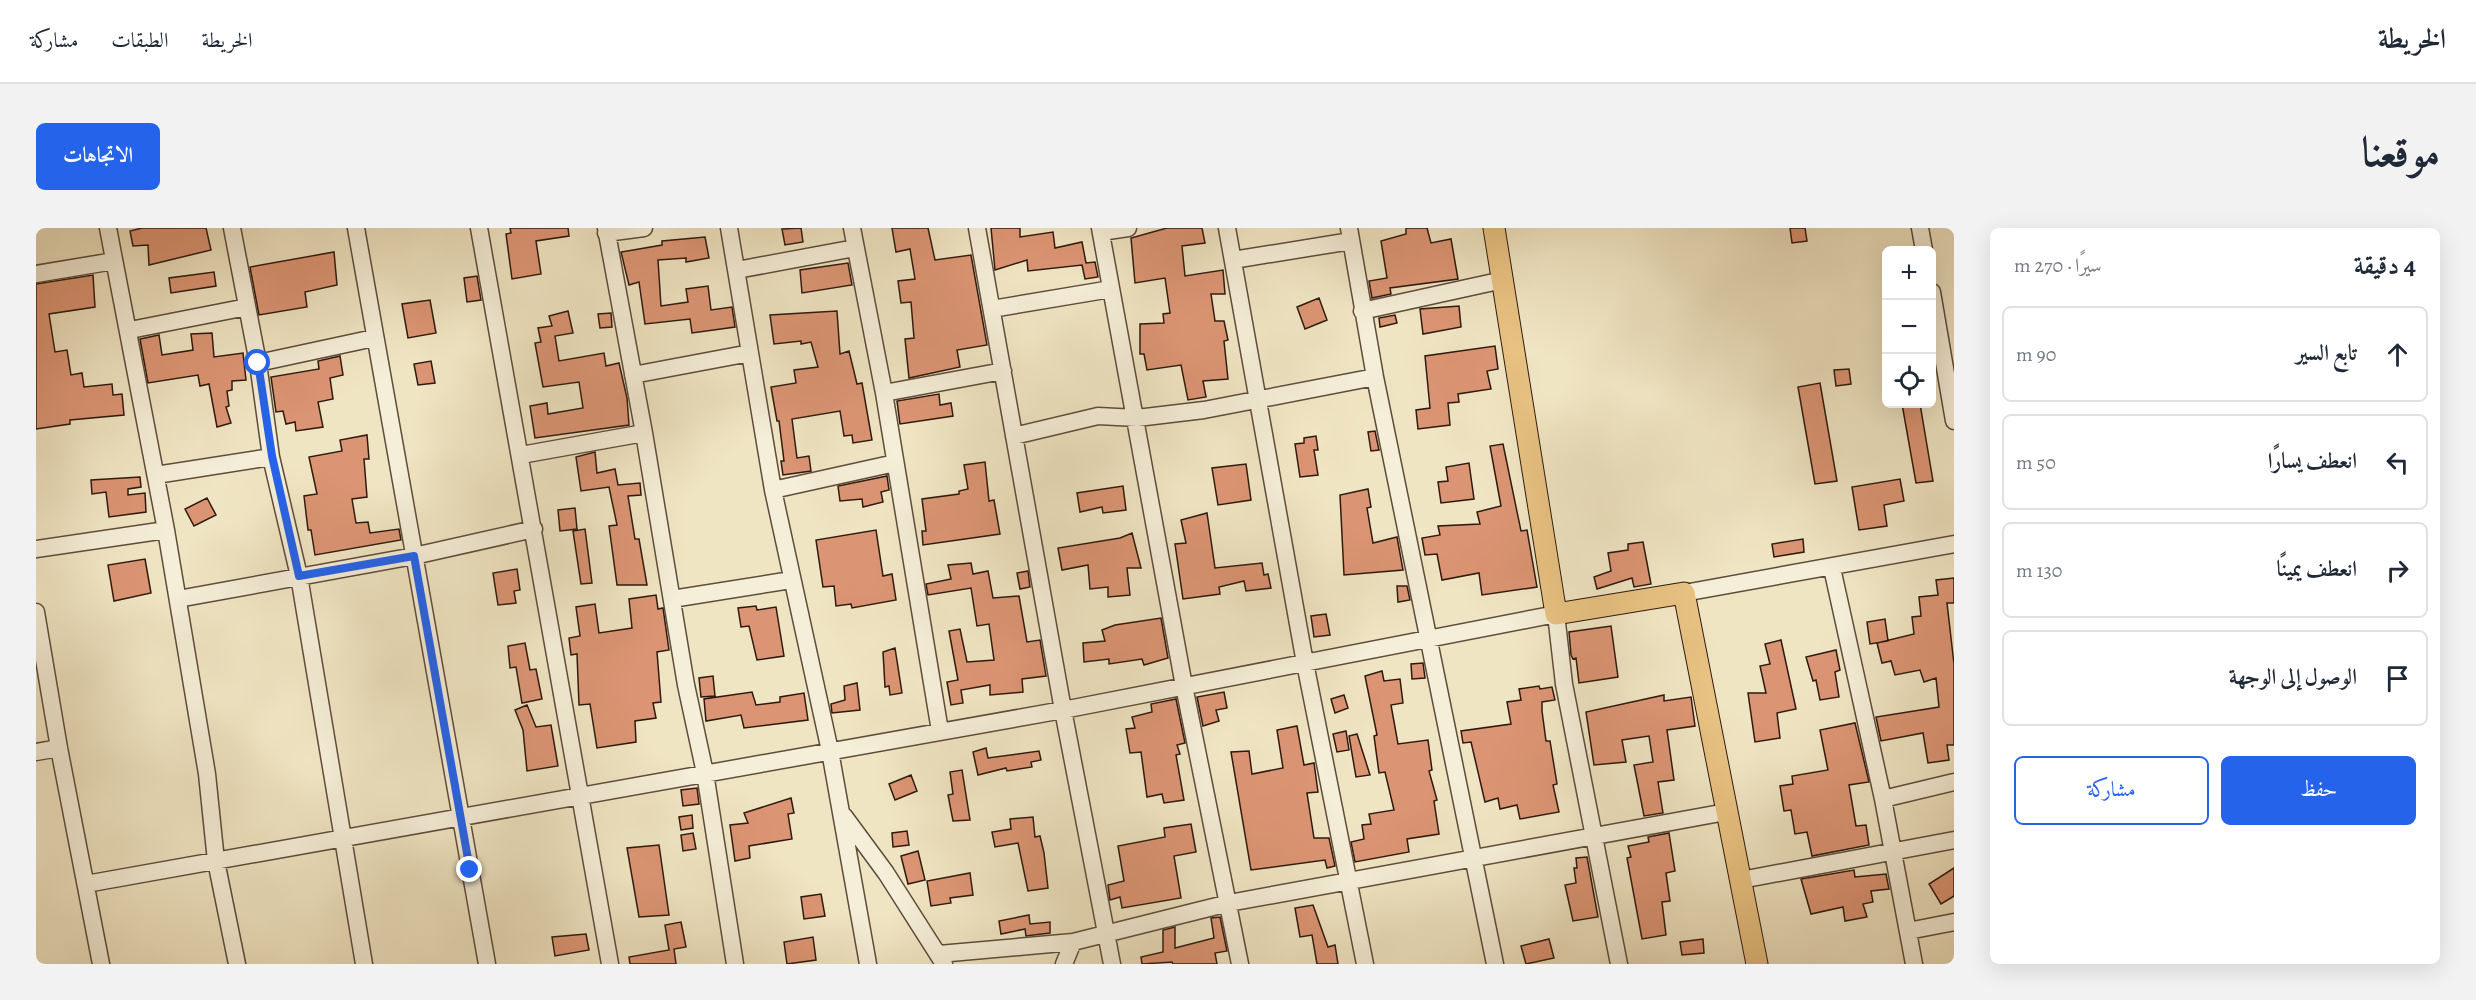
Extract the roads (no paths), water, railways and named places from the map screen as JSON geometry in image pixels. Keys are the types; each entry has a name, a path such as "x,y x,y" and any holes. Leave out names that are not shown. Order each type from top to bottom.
{"main road":[{"path":"1494,228 1556,614 1684,593 1757,964"}],"street":[{"path":"108,228 130,330 178,598 207,774 216,861 237,964"},
{"path":"231,228 258,363 272,456 299,576 364,964"},
{"path":"356,228 487,964"},
{"path":"479,228 610,964"},
{"path":"644,228 606,231 644,433 686,686 705,773 735,964"},
{"path":"729,228 773,490 830,751 868,964"},
{"path":"852,228 884,393 940,731"},
{"path":"977,228 1063,710 1112,964"},
{"path":"1128,228 1101,230 1184,686 1240,964"},
{"path":"1227,228 1305,663 1365,964"},
{"path":"1920,228 1923,246"},
{"path":"1233,260 1350,235 1375,377 1495,964"},
{"path":"737,270 855,248"},
{"path":"36,274 114,261"},
{"path":"1362,311 1503,280"},
{"path":"992,309 1110,288"},
{"path":"1933,300 1954,421"},
{"path":"130,330 247,307"},
{"path":"258,363 374,338"},
{"path":"633,375 750,353"},
{"path":"884,393 1003,371"},
{"path":"1014,436 1098,416 1137,418 1178,414 1375,377"},
{"path":"521,455 644,433"},
{"path":"156,476 272,456"},
{"path":"773,490 896,463"},
{"path":"178,598 414,556 534,529"},
{"path":"36,549 166,531"},
{"path":"1684,593 1832,568 1954,544"},
{"path":"1832,568 1883,799 1914,964"},
{"path":"672,599 791,580"},
{"path":"36,612 59,748 101,964"},
{"path":"86,884 1063,710 1556,614 1562,672 1619,964"},
{"path":"36,752 59,748"},
{"path":"1883,799 1954,782"},
{"path":"842,813 886,873 941,959 1072,942 1229,903 1726,812"},
{"path":"1741,880 1954,840"},
{"path":"1908,931 1954,922"},
{"path":"1064,964 1072,942"}]}
